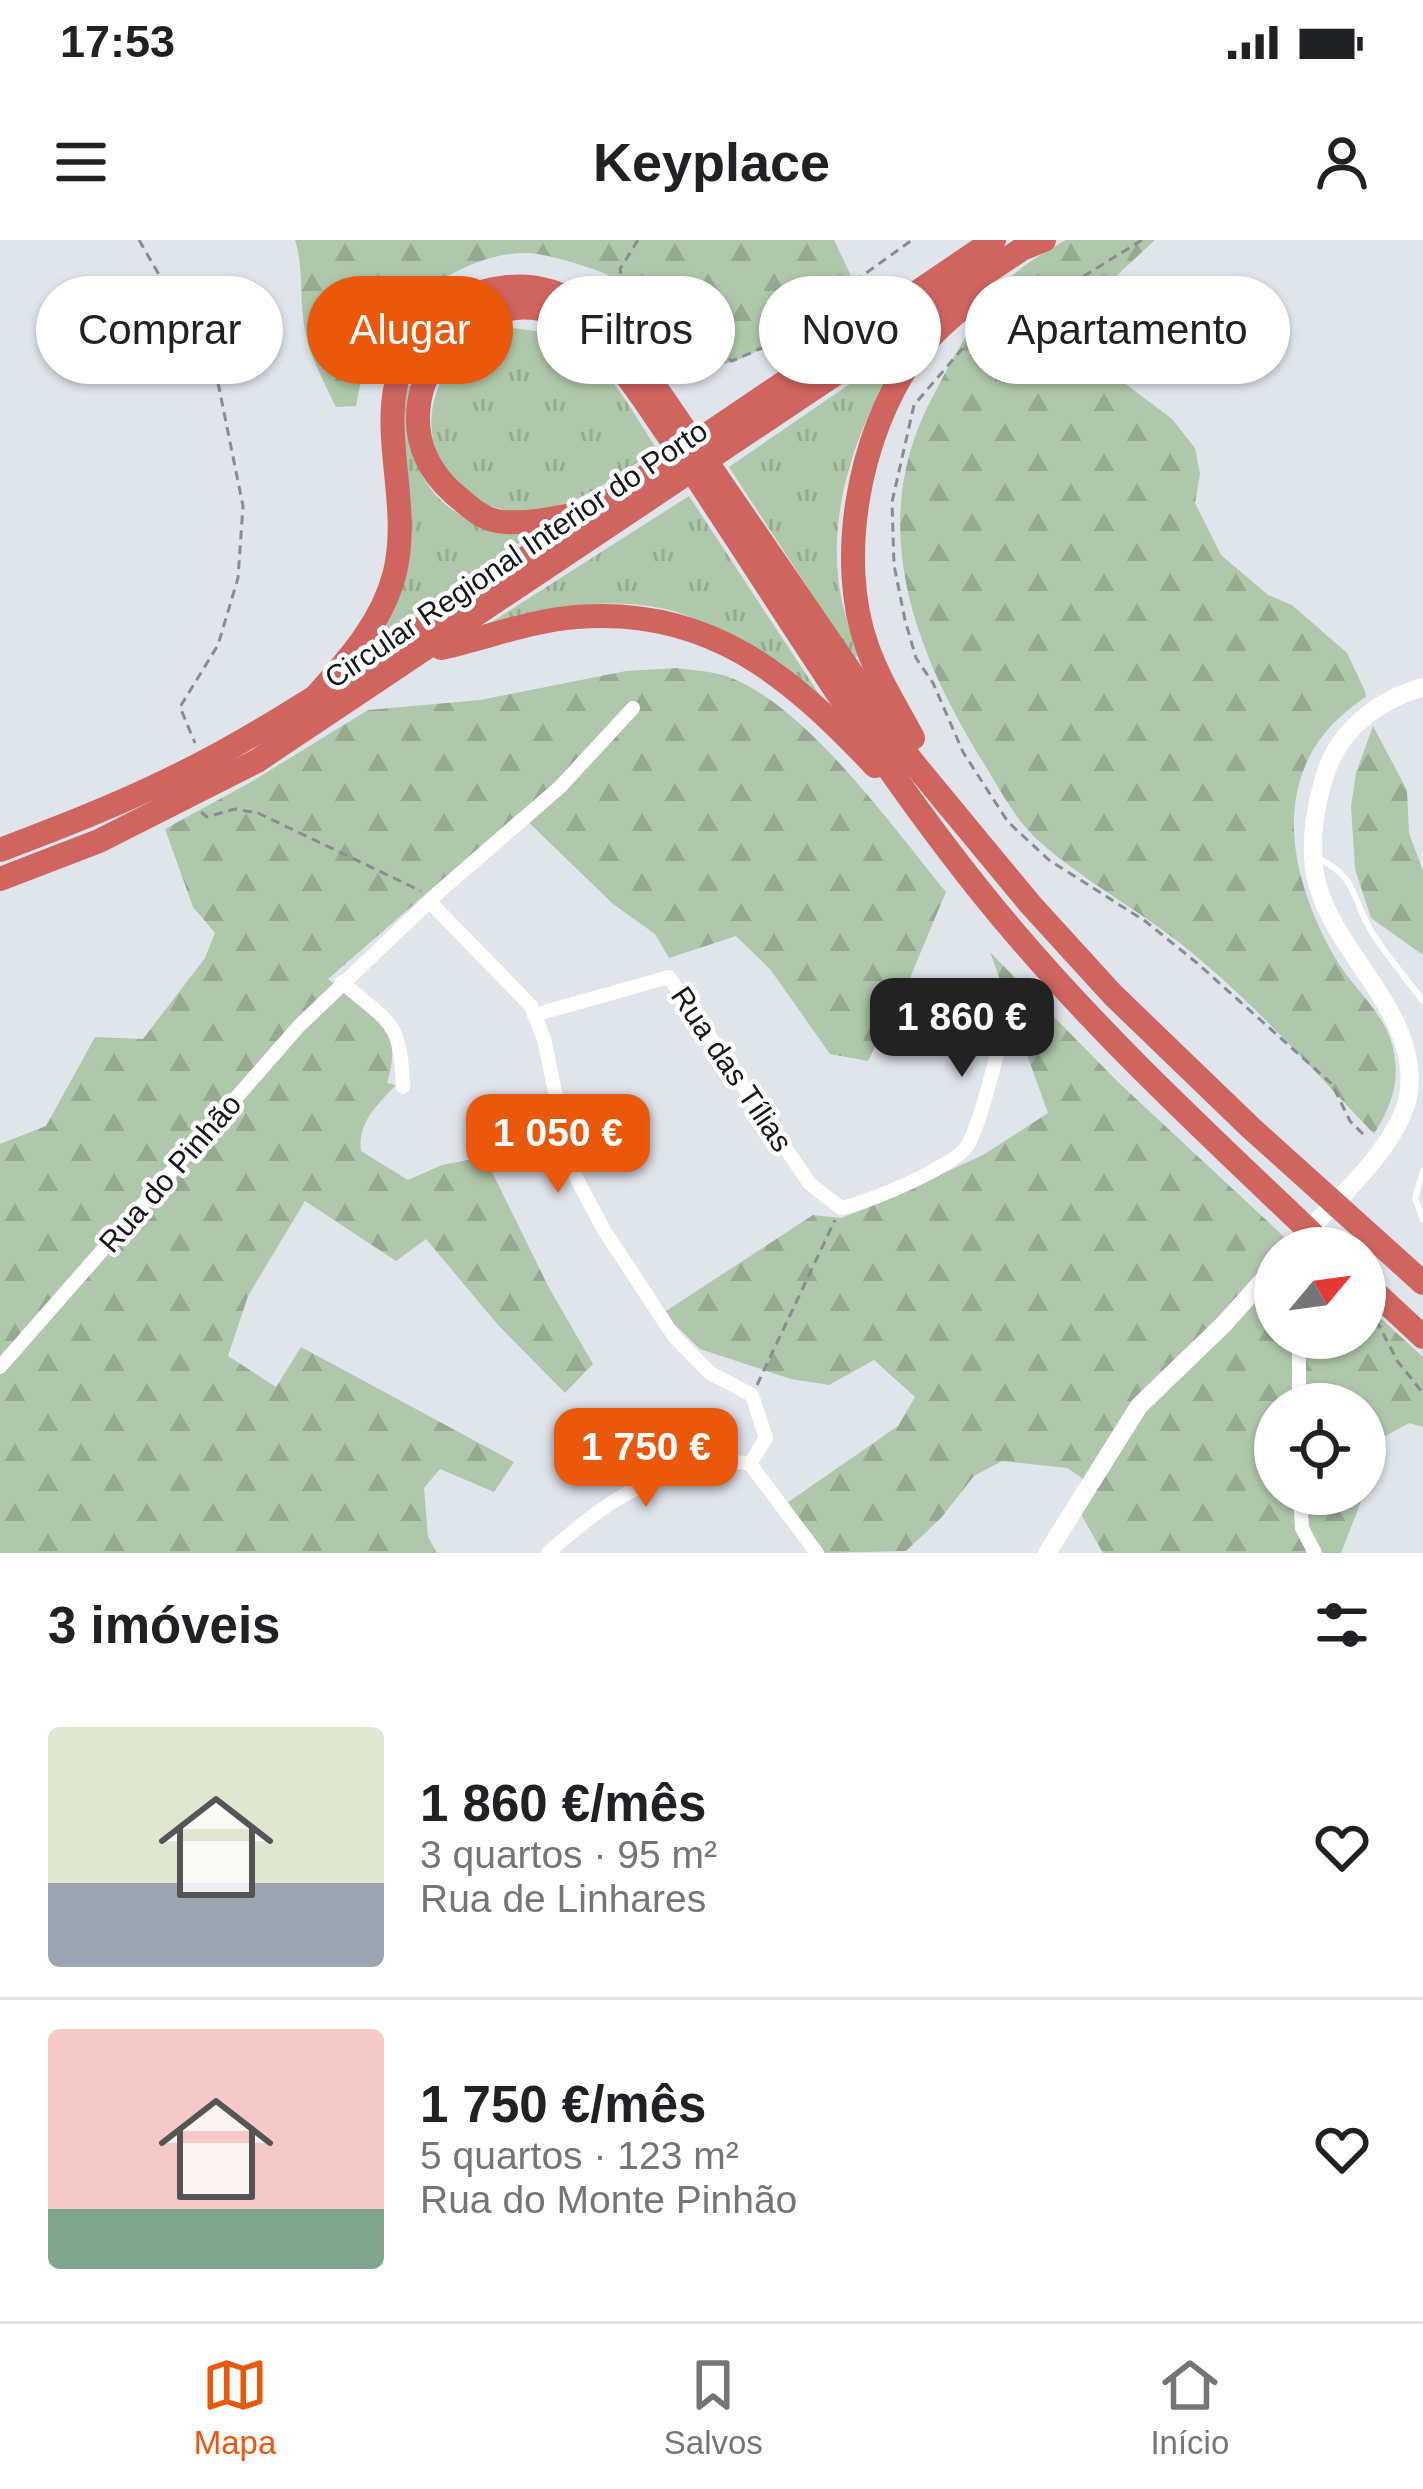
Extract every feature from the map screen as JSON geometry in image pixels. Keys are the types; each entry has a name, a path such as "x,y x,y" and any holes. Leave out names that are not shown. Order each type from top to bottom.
{"highway":[{"name":"Circular Regional Interior do Porto","path":"0,879 99,842 186,800 596,510 994,240"},
{"name":"Circular Regional Interior do Porto","path":"0,850 173,778 428,651 1022,249 1044,240"},
{"path":"951,808 866,644 853,572 857,500 886,409 913,358 959,311 1029,258 1044,240"},
{"path":"323,706 387,597 400,539 391,425 396,375 418,334 450,306 503,287 542,288 574,299 610,327 728,508 951,808 1113,995 1423,1283"},
{"path":"596,510 523,523 492,521 466,505 442,482 418,433 429,368 449,339 476,321 508,310 540,309 572,321 661,409"},
{"path":"728,508 921,815"},
{"path":"428,651 576,617 662,621 724,642 808,697 921,815 1012,931 1089,1017 1306,1227"},
{"path":"1386,1303 1423,1337"}],"street":[{"path":"1310,1227 1394,1133 1408,1097 1410,1059 1399,1027 1334,923 1318,885 1313,855 1317,800 1328,764 1345,737 1372,710 1423,687"},
{"name":"Rua do Pinhão","path":"0,1367 284,1042 342,982 560,787 633,708"},
{"path":"430,902 531,1006 544,1039 571,1168 604,1230 674,1335 710,1373 752,1395 766,1438 749,1464"},
{"name":"Rua das Tílias","path":"534,1015 669,977 810,1184 842,1208"},
{"path":"342,982 381,1011 394,1028 402,1048 403,1087"},
{"path":"842,1208 877,1198 950,1161 968,1145 1004,1029"},
{"path":"1047,1553 1139,1406 1254,1293"},
{"path":"548,1553 622,1495 663,1474 737,1461 749,1464 817,1553"},
{"path":"1301,1515 1302,1528 1315,1553"}],"lane":[{"path":"1313,855 1339,868 1355,886 1370,928 1423,1001"},
{"path":"1423,1171 1415,1198 1423,1220"}],"path":[{"path":"139,240 182,324 214,368 243,506 238,578 218,645 180,707 195,743"},
{"path":"638,240 620,268 623,285 685,323 732,361 762,348 912,240"},
{"path":"1142,240 1015,319 969,341 914,405 892,502 894,565 916,658 934,682 963,752 1008,822 1049,860 1145,921 1197,963 1332,1084 1350,1121 1378,1153"},
{"path":"200,797 201,815 246,809 258,813 416,887 430,902"},
{"path":"752,1395 842,1208"},
{"path":"1386,1340 1423,1393"}],"green space":[{"path":"295,240 834,240 851,276 759,276 759,349 735,360 735,276 609,276 527,253 481,261 449,276 307,276 307,340"},
{"path":"1066,240 1155,240 1116,276 1012,276"},
{"path":"513,328 537,332 537,384 614,384 657,449 566,503 523,512 497,508 473,497 440,461 432,437 432,411 441,384 513,384"},
{"path":"965,338 965,384 1126,384 1172,419 1195,448 1200,474 1195,503 1221,555 1268,595 1292,605 1347,653 1366,697 1334,722 1312,751 1299,783 1294,816 1296,851 1317,921 1341,967 1383,1023 1393,1048 1393,1093 1374,1134 1232,987 1032,834 1009,805 958,719 918,630 900,537 902,490 913,443"},
{"path":"325,384 361,384 356,406 336,407"},
{"path":"850,384 884,384 849,468 837,534 844,609 859,655 854,659 729,467"},
{"path":"413,385 412,445 432,491 472,521 531,535 374,640 392,599 405,386"},
{"path":"689,496 821,697 723,633 660,608 594,604 487,625"},
{"path":"677,668 723,675 784,710 845,769 946,892 868,1061 830,1054 770,969 736,936 669,958 655,934 613,904 519,813 328,979 380,1020 392,1046 387,1083 396,1085 366,1123 361,1151 408,1180 468,1160 492,1172 593,1364 565,1393 498,1325 426,1239 396,1261 305,1201 248,1296 228,1356 276,1387 301,1347 514,1462 494,1492 440,1469 424,1488 428,1537 437,1553 0,1553 0,1144 46,1126 95,1037 143,1039 205,958 215,933 193,907 165,829 368,710 480,700 626,671"},
{"path":"1373,726 1407,790 1409,833 1423,871 1423,955 1371,918 1355,869 1351,806 1356,773"},
{"path":"990,952 1118,1082 1273,1227 1254,1227 1254,1359 1386,1359 1386,1323 1423,1357 1423,1427 1409,1423 1386,1436 1386,1383 1254,1383 1254,1515 1356,1515 1341,1553 1103,1553 1082,1516 1082,1478 1067,1468 1002,1461 974,1476 941,1518 906,1551 821,1553 781,1507 898,1426 915,1397 874,1360 829,1385 791,1379 700,1349 663,1313 813,1215 841,1218 867,1208 983,1155 1048,1113"}]}
